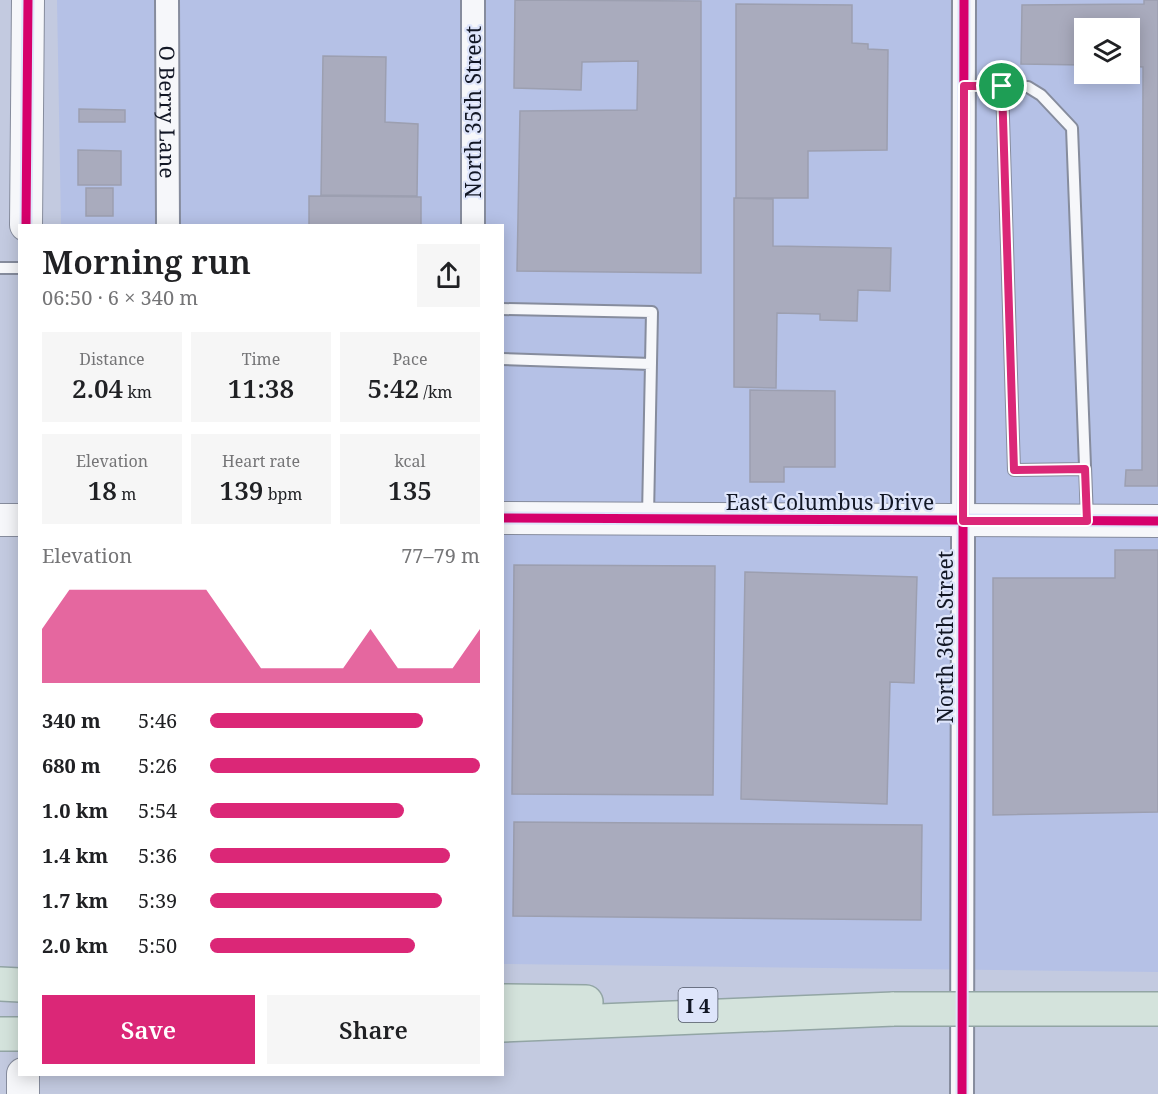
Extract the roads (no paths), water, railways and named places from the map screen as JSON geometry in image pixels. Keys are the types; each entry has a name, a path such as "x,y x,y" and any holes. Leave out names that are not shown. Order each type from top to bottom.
{"highway":[{"path":"0,984 18,985"},
{"name":"I 4","path":"504,1001 894,1009 1158,1009"},
{"path":"504,1026 894,1009"},
{"path":"0,1034 18,1034"}],"main road":[{"path":"26,224 28,0"},
{"name":"East Columbus Drive","path":"504,518 1158,521"},
{"path":"0,520 18,520"},
{"path":"23,1076 23,1094"}],"street":[{"name":"O Berry Lane","path":"167,0 168,224"},
{"name":"North 35th Street","path":"473,0 473,224"},
{"name":"North 36th Street","path":"962,1094 964,0"}],"lane":[{"path":"964,86 1028,87 1041,95 1072,128 1087,521"},
{"path":"1002,86 1014,470 1085,469"},
{"path":"0,268 18,268"},
{"path":"504,309 652,312 648,519"},
{"path":"504,359 651,364"}]}
